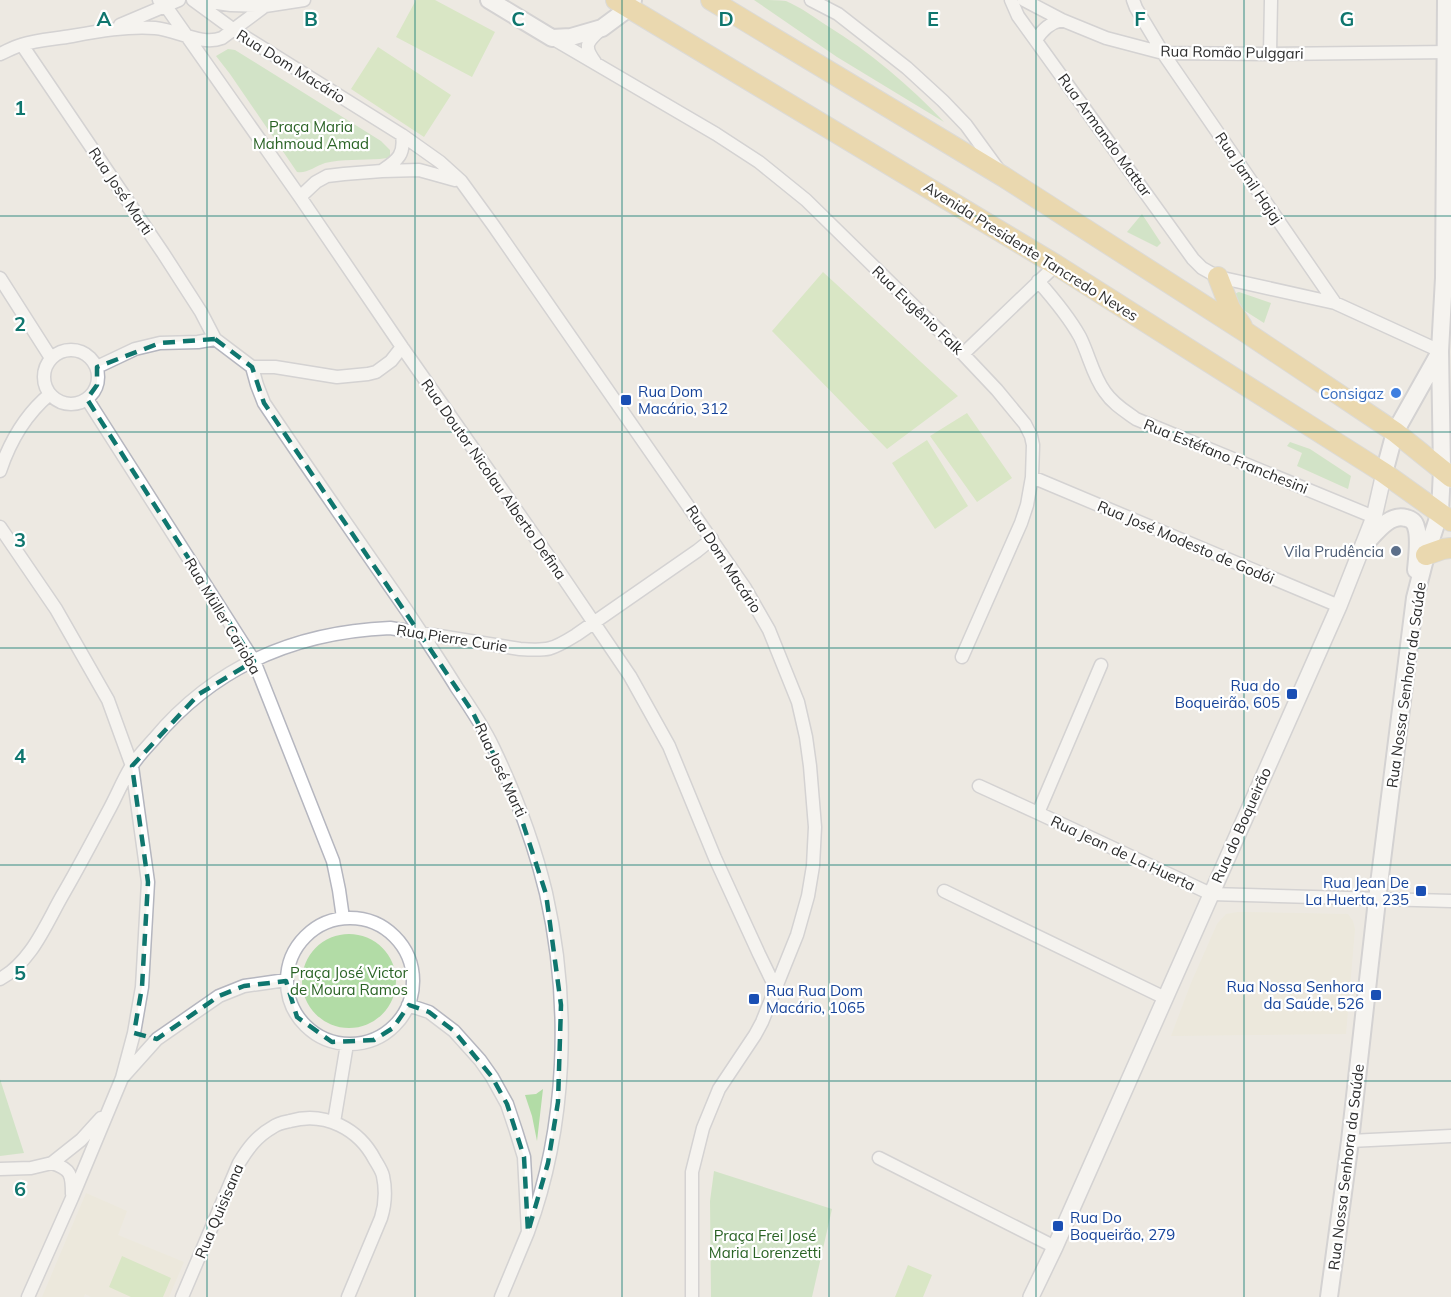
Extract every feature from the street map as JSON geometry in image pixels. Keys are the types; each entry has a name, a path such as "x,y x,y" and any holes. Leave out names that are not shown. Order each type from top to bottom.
{"highway":[{"path":"711,0 1004,177 1248,333 1395,432 1446,474"},
{"path":"733,0 760,28"},
{"name":"Avenida Presidente Tancredo Neves","path":"626,3 1056,265 1384,473 1445,516"},
{"path":"1210,273 1237,320 1248,333"},
{"path":"1426,555 1451,548"}],"main road":[{"name":"Rua Eugênio Falk","path":"489,0 552,38"},
{"name":"Rua Nossa Senhora da Saúde","path":"1329,1297 1415,598 1426,555 1445,516 1446,416 1440,351 1448,278 1449,52 1446,0"},
{"path":"552,38 579,36 602,28 626,3"},
{"name":"Rua do Boqueirão","path":"1384,473 1395,432 1440,351"},
{"path":"1364,544 1393,518 1405,518 1416,524 1415,598"}],"street":[{"path":"107,30 136,19 162,3 179,0"},
{"path":"195,0 265,6 304,0"},
{"name":"Rua Dom Macário","path":"195,0 234,30 402,135 440,162 461,181 745,588 769,630 798,702 810,766 815,826 813,866 808,896 797,935 776,989 755,1035 719,1089 703,1128 692,1172 692,1297"},
{"path":"812,0 838,14 907,68 943,101 966,125 1004,177"},
{"name":"Rua Armando Mattar","path":"1011,0 1018,16 1193,259 1210,273"},
{"name":"Rua Romão Pulggari","path":"1024,0 1062,20 1106,38 1163,53 1449,52"},
{"name":"Rua Jamil Hajaj","path":"1133,0 1163,53 1335,303"},
{"path":"1270,54 1271,0"},
{"name":"Rua Doutor Nicolau Alberto Defina","path":"162,3 300,197 630,676 669,746 715,858 776,989"},
{"path":"0,54 22,45 138,27 159,28 200,39 216,40 234,30 265,6"},
{"path":"1036,40 1046,26 1062,20"},
{"path":"598,65 590,54 588,45 590,39 602,28"},
{"name":"Rua Eugênio Falk","path":"552,38 741,149 788,184 963,354 1025,424 1031,436 1032,445 1032,477 1028,505 962,657"},
{"name":"Rua José Marti","path":"22,45 163,253 201,312 215,339"},
{"path":"382,171 396,161 400,155 402,135"},
{"path":"300,197 316,182 327,176 419,170 461,181"},
{"path":"963,354 1056,265"},
{"path":"1210,273 1335,303 1440,351"},
{"path":"0,278 51,358"},
{"name":"Rua Estéfano Franchesini","path":"1038,281 1054,299 1079,336 1104,392 1114,403 1136,419 1374,517"},
{"path":"97,367 135,349 160,343 215,339 252,367 275,367 337,378 376,372 390,362 402,348"},
{"path":"72,350 80,351 93,360 97,367 97,385 93,393 79,403 71,405 56,400 46,388 44,372 51,358 57,354 72,350"},
{"name":"Rua José Marti","path":"252,367 264,403 422,633 492,745 530,837 546,894 558,966 561,1005 562,1053 558,1102 553,1141 535,1212 501,1297"},
{"path":"0,471 5,456 24,423 37,405 50,394"},
{"name":"Rua Müller Carioba","path":"87,399 254,661 333,861 343,918"},
{"name":"Rua do Boqueirão","path":"1031,1297 1339,606 1374,517 1384,473"},
{"name":"Rua José Modesto de Godói","path":"1032,477 1339,606"},
{"path":"0,527 56,609 108,700 132,766 148,882 142,987 134,1034 122,1078 28,1297"},
{"name":"Rua Pierre Curie","path":"0,979 15,969 32,950 132,766 162,730 200,694 224,677 272,652 296,643 343,632 390,628 520,649 543,650 558,646 712,539"},
{"path":"1038,813 1101,665"},
{"name":"Rua Jean de La Huerta","path":"979,786 1211,894 1451,901"},
{"path":"944,891 1165,998"},
{"path":"343,918 359,918 377,924 391,933 408,955 413,977 413,989 401,1019 384,1034 364,1043 347,1044 322,1038 297,1017 288,996 286,980 289,961 301,940 327,921 343,918"},
{"path":"122,1078 157,1039 219,996 244,986 286,980"},
{"path":"408,1005 429,1012 454,1031 486,1068 507,1104 524,1157 528,1232"},
{"path":"134,1034 157,1039"},
{"path":"347,1044 334,1122 353,1132 369,1147 383,1175 384,1192 381,1218 348,1297"},
{"path":"0,1169 31,1168 52,1163 81,1140 111,1105"},
{"name":"Rua Quisisana","path":"182,1297 239,1163 253,1142 275,1125 298,1118 317,1118 334,1122"},
{"path":"1350,1141 1451,1136"},
{"path":"879,1158 1055,1247"},
{"path":"52,1163 63,1166 69,1172 72,1180 72,1198"}],"highlighted area":[{"path":"215,339 252,367 264,403 472,711 513,793 546,894 561,1005 558,1102 548,1163 528,1232 524,1157 507,1104 492,1077 454,1031 429,1012 409,1005 393,1028 374,1040 332,1042 297,1017 286,981 244,986 219,996 157,1039 134,1033 142,987 148,882 132,766 199,694 254,661 87,399 97,385 97,367 160,343"}],"shaded area":[{"path":"1238,912 1348,914 1355,929 1346,1034 1171,1036 1217,924 1226,914"},
{"path":"86,1193 127,1211 118,1235 184,1262 169,1297 91,1297 85,1294 84,1297 42,1297"}],"green space":[{"path":"416,0 435,0 495,32 472,77 396,37"},
{"path":"754,0 786,1 807,12 842,35 903,82 944,122 837,57"},
{"path":"378,47 451,95 424,137 351,89"},
{"name":"Praça Maria Mahmoud Amad","path":"228,49 235,50 381,141 390,150 390,156 380,159 325,163 307,171 297,172 216,56"},
{"path":"1142,214 1161,243 1157,247 1127,232"},
{"path":"823,272 958,396 887,449 772,331"},
{"path":"1239,292 1271,303 1264,323 1234,304 1235,295"},
{"path":"967,413 1012,478 977,502 930,436"},
{"path":"927,440 968,506 935,529 892,463"},
{"path":"1290,442 1310,449 1351,476 1348,489 1297,466 1302,453 1287,446"},
{"name":"Praça José Victor de Moura Ramos","path":"349,934 367,938 382,948 392,963 396,981 392,999 382,1014 367,1024 349,1028 331,1024 316,1014 306,999 302,981 306,963 316,948 331,938"},
{"path":"0,1079 24,1153 0,1156"},
{"path":"543,1089 537,1141 525,1095 536,1094"},
{"name":"Praça Frei José Maria Lorenzetti","path":"714,1171 832,1209 812,1297 711,1297 710,1201"},
{"path":"122,1256 171,1278 163,1297 131,1297 109,1287"},
{"path":"908,1265 932,1275 923,1297 895,1297"}],"place":[{"name":"Consigaz","path":"1396,393"},
{"name":"Rua Dom Macário, 312","path":"626,400"},
{"name":"Vila Prudência","path":"1396,551"},
{"name":"Rua do Boqueirão, 605","path":"1292,694"},
{"name":"Rua Jean De La Huerta, 235","path":"1421,891"},
{"name":"Rua Nossa Senhora da Saúde, 526","path":"1376,995"},
{"name":"Rua Rua Dom Macário, 1065","path":"754,999"},
{"name":"Rua Do Boqueirão, 279","path":"1058,1226"}]}
